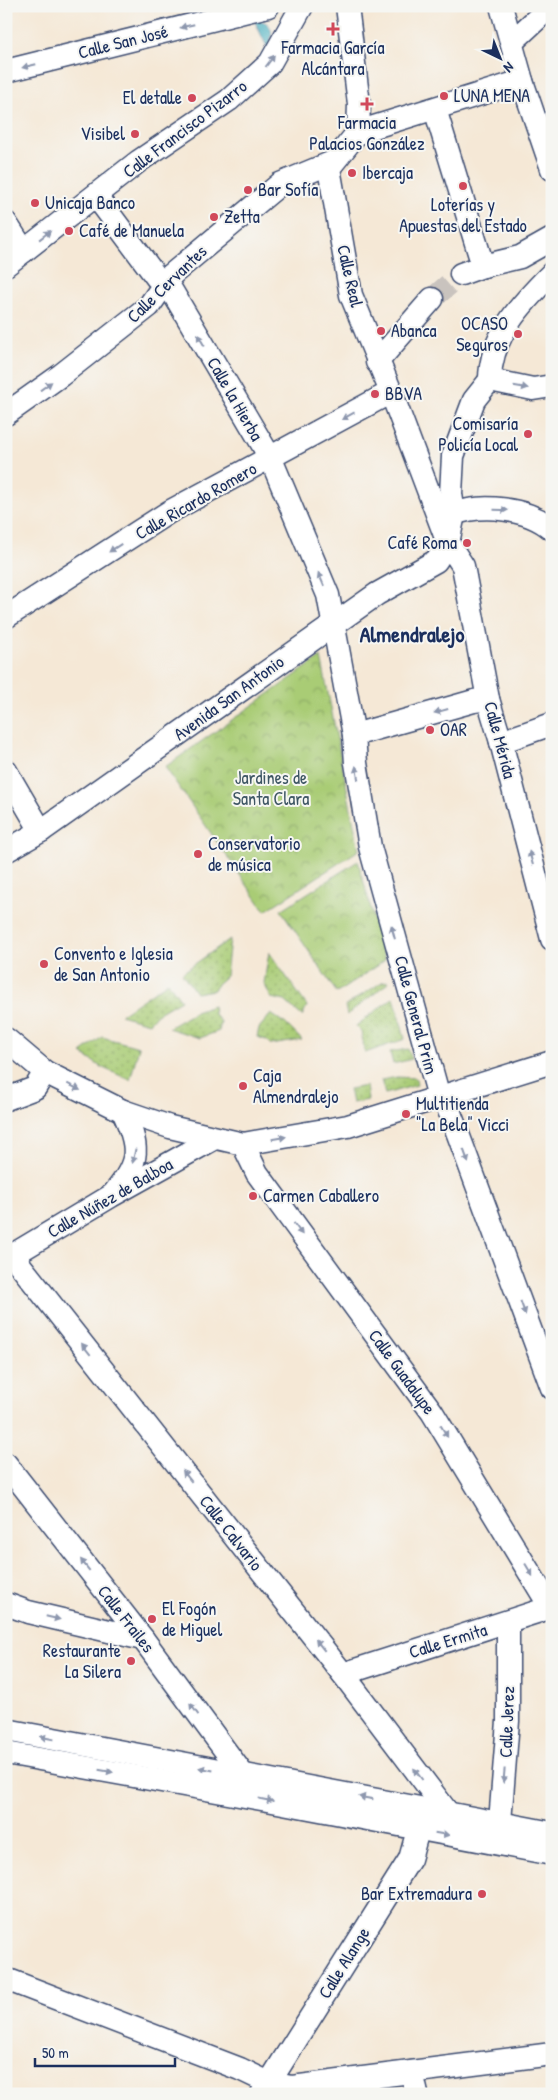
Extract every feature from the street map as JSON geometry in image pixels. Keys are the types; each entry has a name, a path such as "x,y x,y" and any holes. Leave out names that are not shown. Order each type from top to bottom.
{"street":[{"name":"Calle San José","path":"6,72 268,6"},
{"path":"347,6 359,104 358,132"},
{"path":"501,6 522,82 552,169"},
{"path":"512,42 551,6"},
{"name":"Calle Francisco Pizarro","path":"6,265 139,162 229,100 270,63 294,9"},
{"path":"333,162 358,132 522,82"},
{"path":"434,109 484,266"},
{"name":"Calle Cervantes","path":"6,414 61,375 149,306 170,276 280,184 333,162"},
{"name":"Calle Real","path":"333,162 329,168 351,295 377,362 391,392 448,542"},
{"name":"Calle la Hierba","path":"96,196 156,278 166,281 271,459 328,595 333,626"},
{"path":"6,223 24,251"},
{"path":"460,274 520,257 552,238"},
{"path":"448,542 454,514 451,494 453,456 474,400 490,380 490,365 499,339 512,317 552,273"},
{"path":"377,362 432,299"},
{"path":"490,380 533,389 552,386"},
{"name":"Calle Ricardo Romero","path":"6,617 169,512 271,459 391,392"},
{"path":"454,514 465,510 509,510 528,514 542,520 552,529"},
{"name":"Avenida San Antonio","path":"6,851 42,831 377,594 436,561 448,542"},
{"name":"Calle Mérida","path":"448,542 463,566 488,699 552,939"},
{"name":"Calle General Prim","path":"333,626 354,735 356,763 370,847 439,1097 445,1100 552,1388"},
{"path":"354,735 474,701 488,699"},
{"path":"501,742 552,724"},
{"path":"6,771 42,831"},
{"path":"6,1039 45,1072 123,1111 170,1127 243,1144 348,1126 552,1062"},
{"path":"6,1099 35,1088 45,1072"},
{"path":"111,1196 125,1180 132,1167 136,1150 133,1132 123,1111"},
{"name":"Calle Núñez de Balboa","path":"9,1257 111,1196 215,1138"},
{"name":"Calle Guadalupe","path":"243,1144 257,1174 432,1412 551,1608"},
{"name":"Calle Calvario","path":"9,1257 343,1674 448,1813"},
{"name":"Calle Frailes","path":"6,1464 143,1639 244,1776"},
{"path":"6,1604 28,1612 143,1639"},
{"name":"Calle Ermita","path":"343,1674 551,1608"},
{"name":"Calle Jerez","path":"500,1822 508,1721 508,1622"},
{"path":"6,1730 244,1776 552,1832"},
{"path":"6,1753 552,1854"},
{"name":"Calle Alange","path":"259,2087 410,1859 418,1830"},
{"path":"6,1979 259,2087 415,2083 552,2054"}],"green space":[{"name":"Jardines de Santa Clara","path":"321,657 359,850 265,911 165,767"},
{"path":"358,861 385,960 337,993 281,910"},
{"path":"230,939 226,976 217,984 214,990 196,993 182,973"},
{"path":"269,952 307,1006 302,1016 285,1001 271,998 264,983"},
{"path":"388,981 387,984 347,1015 345,1006 382,982"},
{"path":"168,982 181,1000 157,1014 149,1023 120,1015"},
{"path":"394,997 405,1039 365,1053 361,1031 356,1026"},
{"path":"213,1006 214,1014 221,1022 219,1031 200,1038 168,1028 195,1012"},
{"path":"271,1014 286,1024 302,1040 271,1045 266,1040 257,1037 259,1028"},
{"path":"102,1037 139,1047 130,1080 101,1067 81,1053"},
{"path":"408,1049 412,1059 393,1064 390,1052"},
{"path":"397,1077 416,1078 417,1085 385,1094 381,1080"},
{"path":"366,1086 368,1100 352,1103 349,1089"}],"water":[{"path":"254,20 265,22 271,29 268,49"}],"tunnel":[{"path":"432,299 461,274"}],"place":[{"name":"Farmacia García Alcántara","path":"333,29"},
{"name":"LUNA MENA","path":"444,96"},
{"name":"El detalle","path":"192,98"},
{"name":"Farmacia Palacios González","path":"367,104"},
{"name":"Visibel","path":"135,134"},
{"name":"Ibercaja","path":"352,173"},
{"name":"Loterías y Apuestas del Estado","path":"463,186"},
{"name":"Bar Sofía","path":"248,190"},
{"name":"Unicaja Banco","path":"35,203"},
{"name":"Zetta","path":"214,217"},
{"name":"Café de Manuela","path":"69,231"},
{"name":"Abanca","path":"381,331"},
{"name":"OCASO Seguros","path":"518,334"},
{"name":"BBVA","path":"375,394"},
{"name":"Comisaría Policía Local","path":"528,434"},
{"name":"Café Roma","path":"467,543"},
{"name":"OAR","path":"430,730"},
{"name":"Conservatorio de música","path":"198,854"},
{"name":"Convento e Iglesia de San Antonio","path":"44,964"},
{"name":"Caja Almendralejo","path":"243,1086"},
{"name":"Multitienda \"La Bela\" Vicci","path":"406,1114"},
{"name":"Carmen Caballero","path":"253,1196"},
{"name":"El Fogón de Miguel","path":"152,1619"},
{"name":"Restaurante La Silera","path":"131,1661"},
{"name":"Bar Extremadura","path":"482,1894"}],"district":[{"name":"Almendralejo","path":"412,634"}]}
